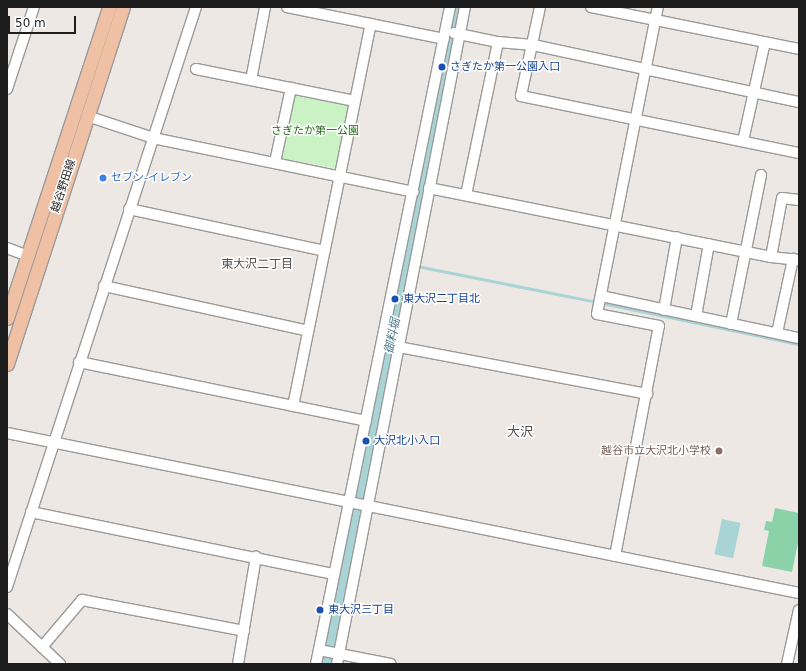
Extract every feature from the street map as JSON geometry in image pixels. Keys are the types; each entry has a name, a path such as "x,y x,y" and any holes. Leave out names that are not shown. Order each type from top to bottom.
{"main road":[{"name":"越谷野田線","path":"7,318 110,7"},
{"name":"越谷野田線","path":"7,364 123,7"}],"street":[{"path":"7,89 12,57 34,7"},
{"path":"7,588 52,443 196,7"},
{"path":"251,80 265,7"},
{"path":"287,7 371,24 451,34 498,42 533,45 799,102"},
{"path":"337,664 337,653 415,266 429,188 451,34 450,7"},
{"path":"316,664 321,650 334,574 351,503 366,421 384,344 413,192 451,34 466,7"},
{"path":"540,7 521,96 635,121 799,153"},
{"path":"591,7 799,49"},
{"path":"615,556 659,326 597,314 658,7"},
{"path":"293,406 371,24"},
{"path":"466,195 498,42"},
{"path":"743,141 765,42"},
{"path":"196,69 355,102"},
{"path":"275,162 290,88"},
{"path":"87,116 153,138 275,162 413,192"},
{"path":"731,324 744,252 761,175"},
{"path":"429,188 744,252 796,260 777,333"},
{"path":"771,257 782,198 799,200"},
{"path":"129,209 324,251"},
{"path":"664,310 677,238"},
{"path":"696,316 709,244"},
{"path":"7,248 28,256"},
{"path":"104,286 308,331"},
{"path":"601,296 799,338"},
{"path":"384,344 647,394"},
{"path":"79,362 366,421"},
{"path":"7,433 799,593"},
{"path":"31,512 334,574"},
{"path":"238,664 256,557"},
{"path":"42,647 82,600 244,631"},
{"path":"787,664 799,610"},
{"path":"7,614 60,664"},
{"path":"321,650 391,664"}],"green space":[{"name":"さぎたか第一公園","path":"297,94 347,105 350,110 337,168 280,158 292,97"},
{"path":"775,508 799,513 799,538 792,572 762,566 769,531 764,530 766,521 772,522"}],"water":[{"path":"722,519 741,523 733,558 715,554"}],"waterway":[{"name":"御料堀","path":"324,664 361,501 458,7"},
{"path":"417,266 597,302"},
{"path":"602,303 799,344"}],"place":[{"name":"さぎたか第一公園入口","path":"442,67"},
{"name":"セブン-イレブン","path":"103,178"},
{"name":"東大沢二丁目北","path":"395,299"},
{"name":"大沢北小入口","path":"366,441"},
{"name":"越谷市立大沢北小学校","path":"719,451"},
{"name":"東大沢三丁目","path":"320,610"}],"district":[{"name":"東大沢二丁目","path":"257,265"},
{"name":"大沢","path":"520,432"}]}
